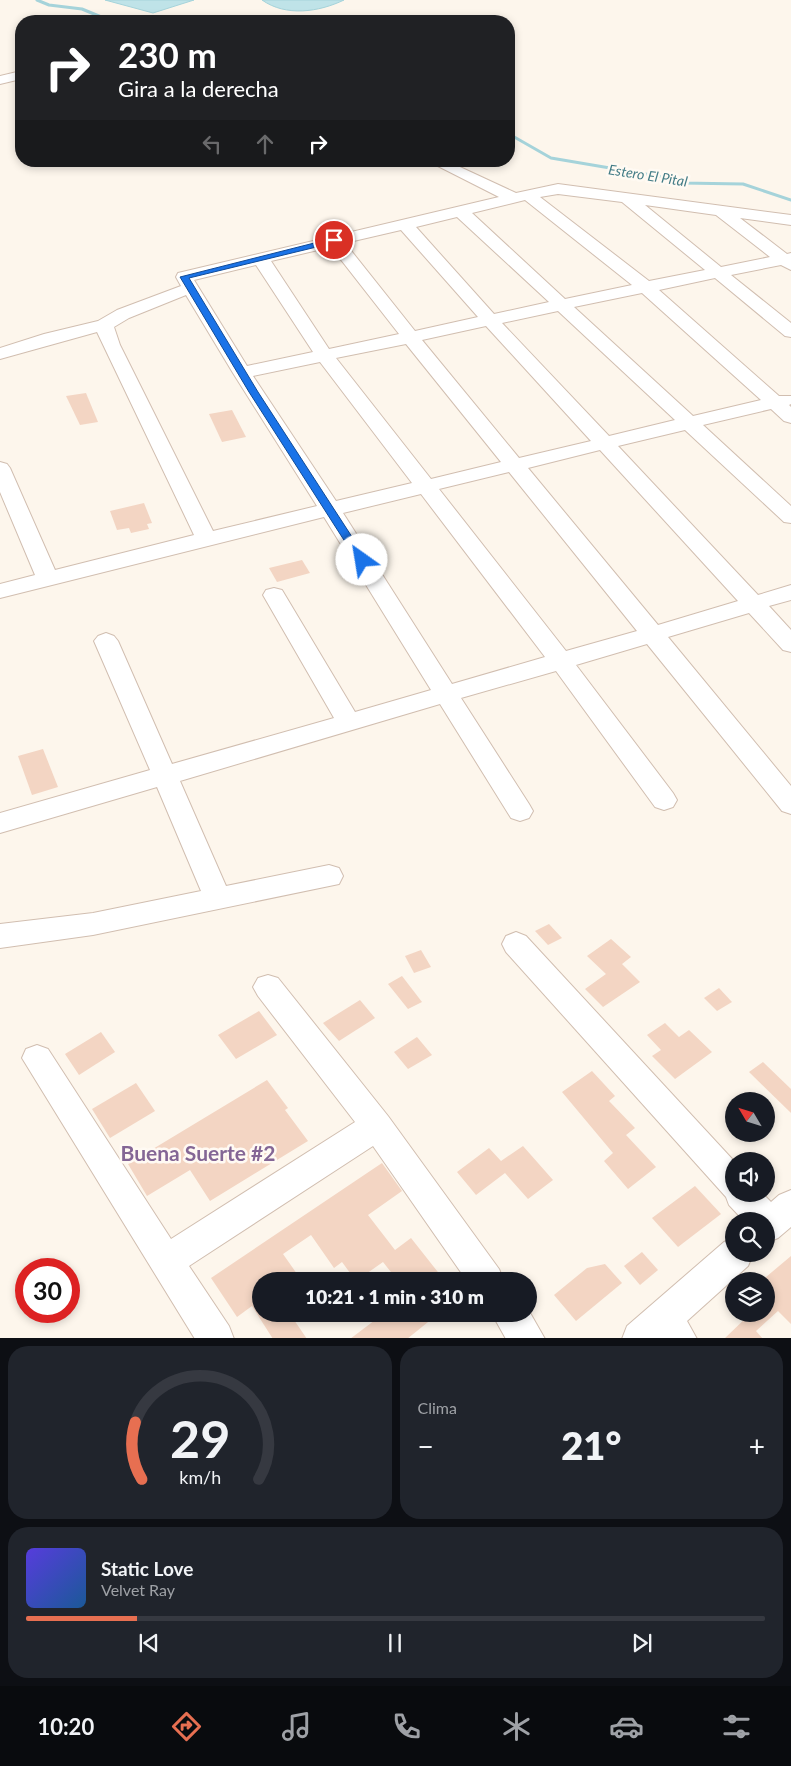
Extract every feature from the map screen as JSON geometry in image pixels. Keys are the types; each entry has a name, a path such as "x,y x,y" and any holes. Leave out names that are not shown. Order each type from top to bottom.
{"street":[{"path":"0,80 15,76"},
{"path":"449,167 521,197 646,287 783,400 791,417"},
{"path":"520,811 242,373 184,277 404,223 558,189 791,220"},
{"path":"628,198 791,332"},
{"path":"460,211 791,517"},
{"path":"721,211 789,260"},
{"path":"404,223 490,320 791,644"},
{"path":"334,240 410,337 791,804"},
{"path":"260,258 324,355 560,661 664,800"},
{"path":"242,373 718,272 789,260"},
{"path":"0,354 50,338 104,325 123,314 190,288"},
{"path":"104,325 111,344 206,539"},
{"path":"0,591 206,539 783,400"},
{"path":"0,468 5,493 48,579"},
{"path":"0,823 791,592"},
{"path":"274,594 349,722"},
{"path":"106,641 218,898"},
{"path":"0,936 93,924 328,876"},
{"path":"516,944 725,1176"},
{"path":"268,987 377,1126 481,1272"},
{"path":"37,1058 216,1338"},
{"path":"167,1261 377,1126"},
{"path":"751,1202 762,1212"},
{"path":"660,1332 728,1262"},
{"path":"516,1322 527,1338"}],"water":[{"path":"105,0 194,0 153,13"},
{"path":"262,0 344,0 313,10 292,11 281,9"}],"building":[{"path":"86,393 98,422 80,425 66,396"},
{"path":"232,410 246,437 222,442 209,414"},
{"path":"144,503 152,523 147,524 149,529 131,533 129,528 117,530 110,511"},
{"path":"302,560 310,573 277,582 269,568"},
{"path":"43,749 58,787 32,795 18,756"},
{"path":"549,924 562,938 548,945 535,931"},
{"path":"611,939 631,957 622,964 640,982 603,1007 585,989 606,974 587,956"},
{"path":"421,950 431,967 414,973 405,956"},
{"path":"402,976 422,1002 408,1009 388,984"},
{"path":"719,988 732,1002 717,1011 704,998"},
{"path":"360,1000 375,1018 339,1041 323,1023"},
{"path":"259,1011 277,1035 236,1059 218,1035"},
{"path":"665,1023 679,1037 689,1030 712,1052 675,1079 652,1056 661,1050 647,1035"},
{"path":"101,1032 115,1052 79,1075 65,1054"},
{"path":"417,1037 432,1055 408,1069 394,1052"},
{"path":"763,1062 791,1089 791,1113 775,1097 775,1092 769,1092 749,1072"},
{"path":"592,1071 615,1096 609,1101 635,1128 626,1135 656,1167 628,1189 604,1161 613,1153 562,1092"},
{"path":"267,1080 288,1108 285,1110 308,1141 210,1201 190,1170 147,1196 128,1164"},
{"path":"136,1083 155,1111 110,1138 92,1109"},
{"path":"523,1146 553,1180 528,1199 505,1173 476,1195 457,1172 489,1148 501,1161"},
{"path":"382,1163 402,1191 368,1215 395,1250 411,1238 438,1272 391,1272 383,1262 369,1272 349,1272 342,1262 334,1268 311,1235 283,1254 296,1272 252,1272 252,1306 237,1317 211,1278"},
{"path":"695,1186 721,1214 678,1247 652,1218"},
{"path":"642,1252 658,1270 640,1285 624,1266"},
{"path":"791,1256 791,1324 778,1311 775,1314 775,1272 772,1272"},
{"path":"605,1264 622,1283 576,1321 554,1295 587,1268"},
{"path":"262,1322 295,1322 306,1338 272,1338"},
{"path":"372,1322 428,1322 408,1338 351,1338"},
{"path":"742,1322 766,1322 756,1331 762,1338 725,1338"}],"waterway":[{"name":"Estero El Pital","path":"37,0 49,5 82,9 96,15"},
{"name":"Estero El Pital","path":"515,137 551,158 663,177 682,183 743,184 791,200"}],"district":[{"name":"Buena Suerte #2","path":"198,1152"}],"route":[{"path":"334,240 184,277 254,392 362,560"}]}
